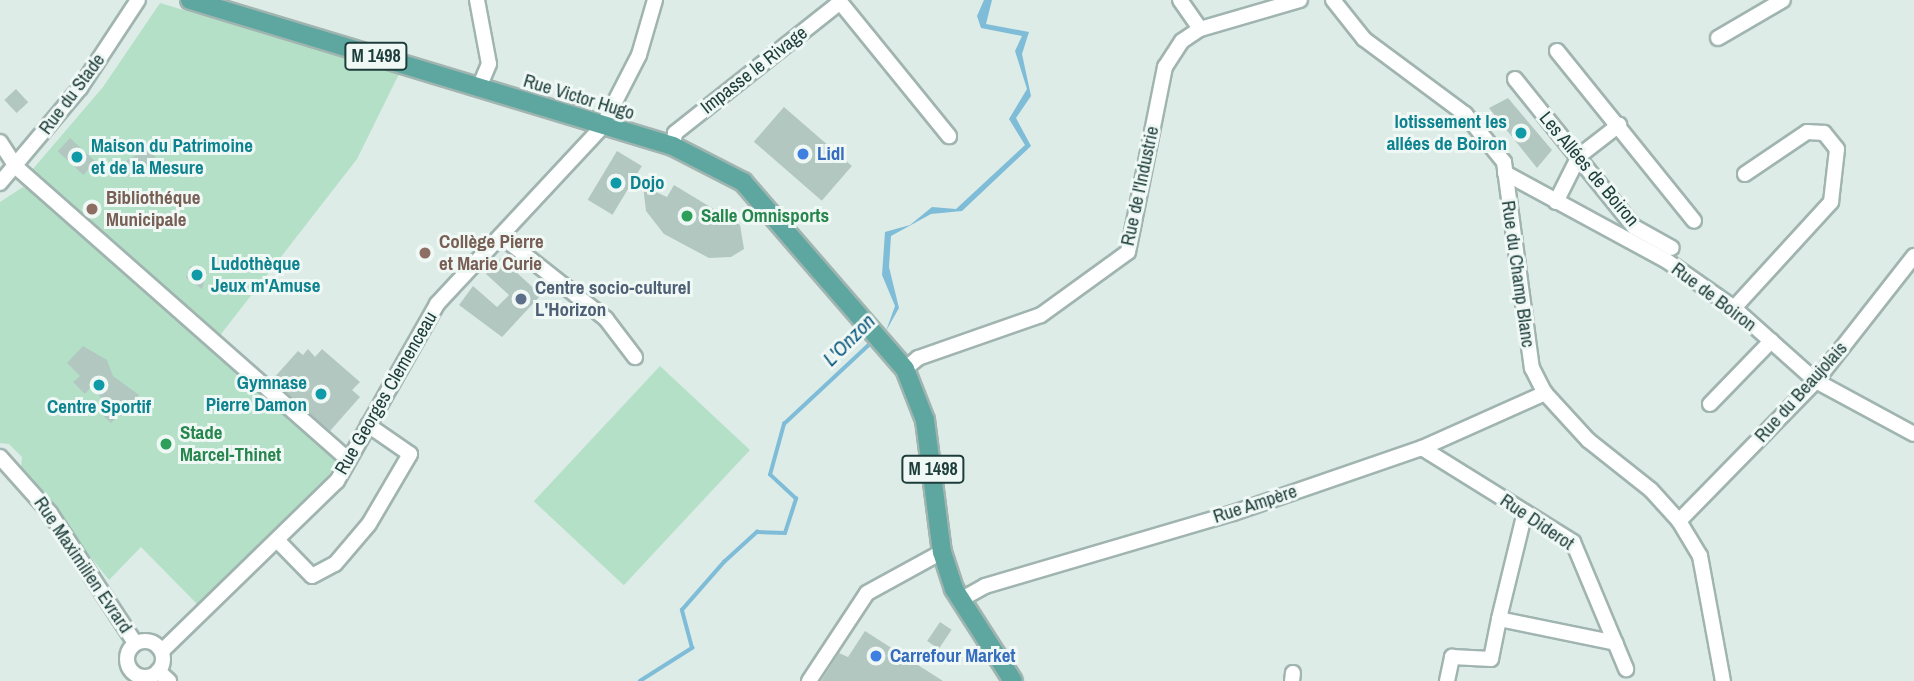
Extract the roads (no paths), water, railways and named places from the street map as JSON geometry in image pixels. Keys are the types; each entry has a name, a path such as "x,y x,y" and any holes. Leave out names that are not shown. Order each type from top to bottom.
{"main road":[{"name":"Rue Victor Hugo","path":"190,0 602,127 673,146 743,182 887,345 905,369"},
{"name":"M 1498","path":"905,369 925,420 942,551 960,600 1013,681"}],"street":[{"name":"Rue du Stade","path":"0,183 80,88 138,0"},
{"path":"477,0 489,57 478,88"},
{"name":"Rue Georges Clemenceau","path":"162,651 337,481 423,323 602,127 639,55 656,0"},
{"path":"1180,0 1200,29"},
{"name":"Rue de l'Industrie","path":"905,369 918,358 1041,315 1128,253 1165,67 1182,41 1200,29 1300,0"},
{"name":"Rue du Champ Blanc","path":"1333,0 1364,39 1465,114 1504,162 1523,329 1532,368 1545,393 1588,440 1651,490 1679,521 1700,556 1723,681"},
{"path":"1718,38 1783,0"},
{"name":"Impasse le Rivage","path":"673,146 675,133 840,2 949,136"},
{"path":"1557,51 1694,221"},
{"name":"Les Allées de Boiron","path":"1515,79 1634,228 1672,248"},
{"path":"1556,202 1579,156 1619,125"},
{"path":"1734,308 1831,202 1837,149 1824,133 1807,132 1745,174"},
{"path":"0,142 16,167 348,460"},
{"name":"Rue de Boiron","path":"1505,173 1667,261 1734,308 1816,382 1914,434"},
{"path":"501,236 606,319 635,357"},
{"name":"Rue du Beaujolais","path":"1679,521 1816,382 1914,256"},
{"path":"1710,404 1771,341"},
{"name":"Rue Ampère","path":"960,600 985,586 1233,513 1422,448 1545,393"},
{"path":"277,540 312,576 335,564 369,524 411,454 368,425"},
{"name":"Rue Diderot","path":"1422,448 1525,512 1581,553 1626,669"},
{"name":"Rue Maximilien Evrard","path":"0,457 50,513 135,643"},
{"path":"1447,681 1452,657 1491,659 1525,512"},
{"path":"809,681 867,593 942,551"},
{"path":"1499,620 1616,643"},
{"path":"153,642 162,651 164,676 137,679 126,661 135,643 153,642"}],"water":[{"path":"984,0 992,0 986,24 1029,32 1022,54 1031,96 1016,118 1031,146 962,211 931,214 891,236 889,267 899,308 886,331 895,306 882,275 885,232 910,225 932,207 956,209 1025,145 1009,119 1027,89 1015,51 1022,36 981,28 977,16"}],"waterway":[{"name":"L'Onzon","path":"640,681 692,648 682,610 724,562 757,532 785,533 796,499 770,475 784,424 874,340"}],"place":[{"name":"lotissement les allées de Boiron","path":"1521,133"},
{"name":"Lidl","path":"803,154"},
{"name":"Maison du Patrimoine et de la Mesure","path":"77,157"},
{"name":"Dojo","path":"616,183"},
{"name":"Bibliothéque Municipale","path":"92,209"},
{"name":"Salle Omnisports","path":"687,216"},
{"name":"Collège Pierre et Marie Curie","path":"425,253"},
{"name":"Ludothèque Jeux m'Amuse","path":"197,275"},
{"name":"Centre socio-culturel L'Horizon","path":"521,299"},
{"name":"Centre Sportif","path":"99,385"},
{"name":"Gymnase Pierre Damon","path":"321,394"},
{"name":"Stade Marcel-Thinet","path":"166,444"},
{"name":"Carrefour Market","path":"876,656"}]}
